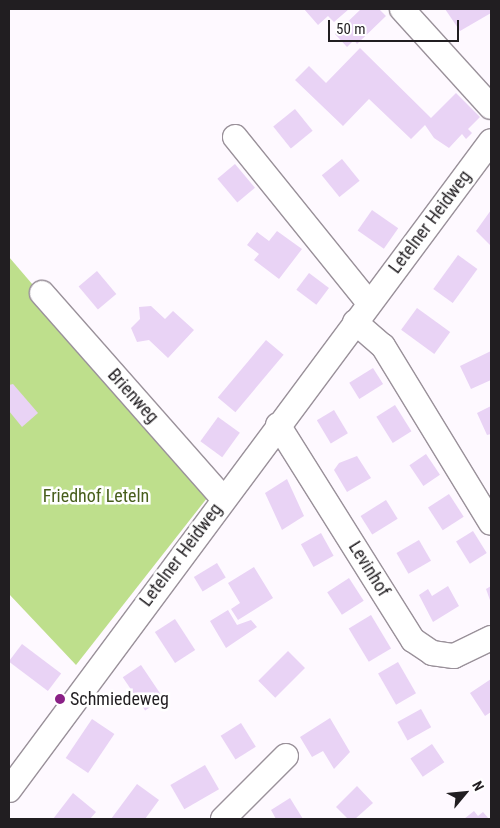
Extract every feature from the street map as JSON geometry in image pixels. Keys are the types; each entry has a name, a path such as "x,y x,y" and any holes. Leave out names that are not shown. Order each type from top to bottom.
{"street":[{"path":"406,10 491,107"},
{"path":"235,137 369,303"},
{"name":"Letelner Heidweg","path":"9,790 369,303 489,149"},
{"name":"Brienweg","path":"42,293 223,498"},
{"path":"355,322 383,346 491,523"},
{"name":"Levinhof","path":"278,425 413,640 432,653 454,656 491,638"},
{"path":"223,819 286,756"}],"green space":[{"name":"Friedhof Leteln","path":"9,257 211,493 76,665 9,594"}],"building":[{"path":"304,9 349,9 334,22 328,16 318,25"},
{"path":"361,9 379,9 386,16 357,44 354,40 347,47 335,34"},
{"path":"445,9 491,9 491,13 460,31"},
{"path":"360,48 431,118 456,93 480,117 468,129 472,133 466,139 462,134 449,148 434,138 425,125 411,139 369,99 343,126 295,80 309,66 326,83"},
{"path":"295,109 313,131 291,148 273,127"},
{"path":"342,159 360,181 339,197 322,175"},
{"path":"235,164 255,188 237,203 217,179"},
{"path":"372,210 398,228 384,249 358,230"},
{"path":"491,210 491,246 476,231"},
{"path":"277,231 302,249 279,279 254,260 259,254 247,245 257,232 269,241"},
{"path":"458,255 477,269 453,303 433,289"},
{"path":"97,271 116,294 98,309 79,286"},
{"path":"309,273 329,288 316,305 296,290"},
{"path":"151,306 165,319 173,311 194,330 168,358 149,340 137,342 131,328 140,319 139,307"},
{"path":"417,308 450,332 434,354 401,330"},
{"path":"266,340 284,355 235,412 218,397"},
{"path":"491,351 491,380 471,389 460,366"},
{"path":"373,368 383,384 359,399 349,383"},
{"path":"13,384 38,413 22,427 9,411 9,385"},
{"path":"395,405 411,431 393,443 376,417"},
{"path":"491,406 491,434 487,435 477,413"},
{"path":"334,410 348,433 331,443 317,420"},
{"path":"218,417 240,433 222,457 200,441"},
{"path":"426,454 440,475 423,486 409,465"},
{"path":"357,456 371,478 347,492 334,470 339,463"},
{"path":"287,479 304,516 282,530 265,493"},
{"path":"449,494 464,517 443,530 428,508"},
{"path":"386,500 398,519 372,535 361,516"},
{"path":"473,531 487,553 470,564 456,542"},
{"path":"321,533 334,556 313,567 301,544"},
{"path":"419,540 431,561 408,574 396,553"},
{"path":"217,563 226,578 203,591 194,577"},
{"path":"254,567 273,598 238,620 231,609 240,603 228,583"},
{"path":"349,578 364,601 342,615 327,592"},
{"path":"448,586 459,606 433,622 419,595 428,589 432,596"},
{"path":"491,586 491,603 486,589"},
{"path":"228,610 237,625 251,620 257,627 226,648 210,621"},
{"path":"371,615 391,648 369,662 349,628"},
{"path":"175,619 195,650 175,663 155,632"},
{"path":"22,644 61,673 48,691 9,662"},
{"path":"288,651 305,668 275,698 258,681"},
{"path":"398,662 416,693 396,705 378,674"},
{"path":"141,665 163,698 145,710 123,677"},
{"path":"491,679 491,712 485,716 470,693"},
{"path":"421,709 431,727 408,740 397,722"},
{"path":"330,718 350,752 334,769 323,751 312,757 300,737"},
{"path":"92,719 114,734 88,773 66,758"},
{"path":"241,723 256,747 235,759 221,736"},
{"path":"432,744 444,762 423,777 410,759"},
{"path":"205,765 219,789 184,809 170,785"},
{"path":"137,784 159,800 145,819 111,819"},
{"path":"357,786 373,803 355,819 348,819 336,807"},
{"path":"73,793 96,812 90,819 53,819"},
{"path":"290,798 303,819 276,819 271,810"},
{"path":"474,811 478,816 483,812 489,819 464,819"}],"place":[{"name":"Schmiedeweg","path":"60,699"}]}
